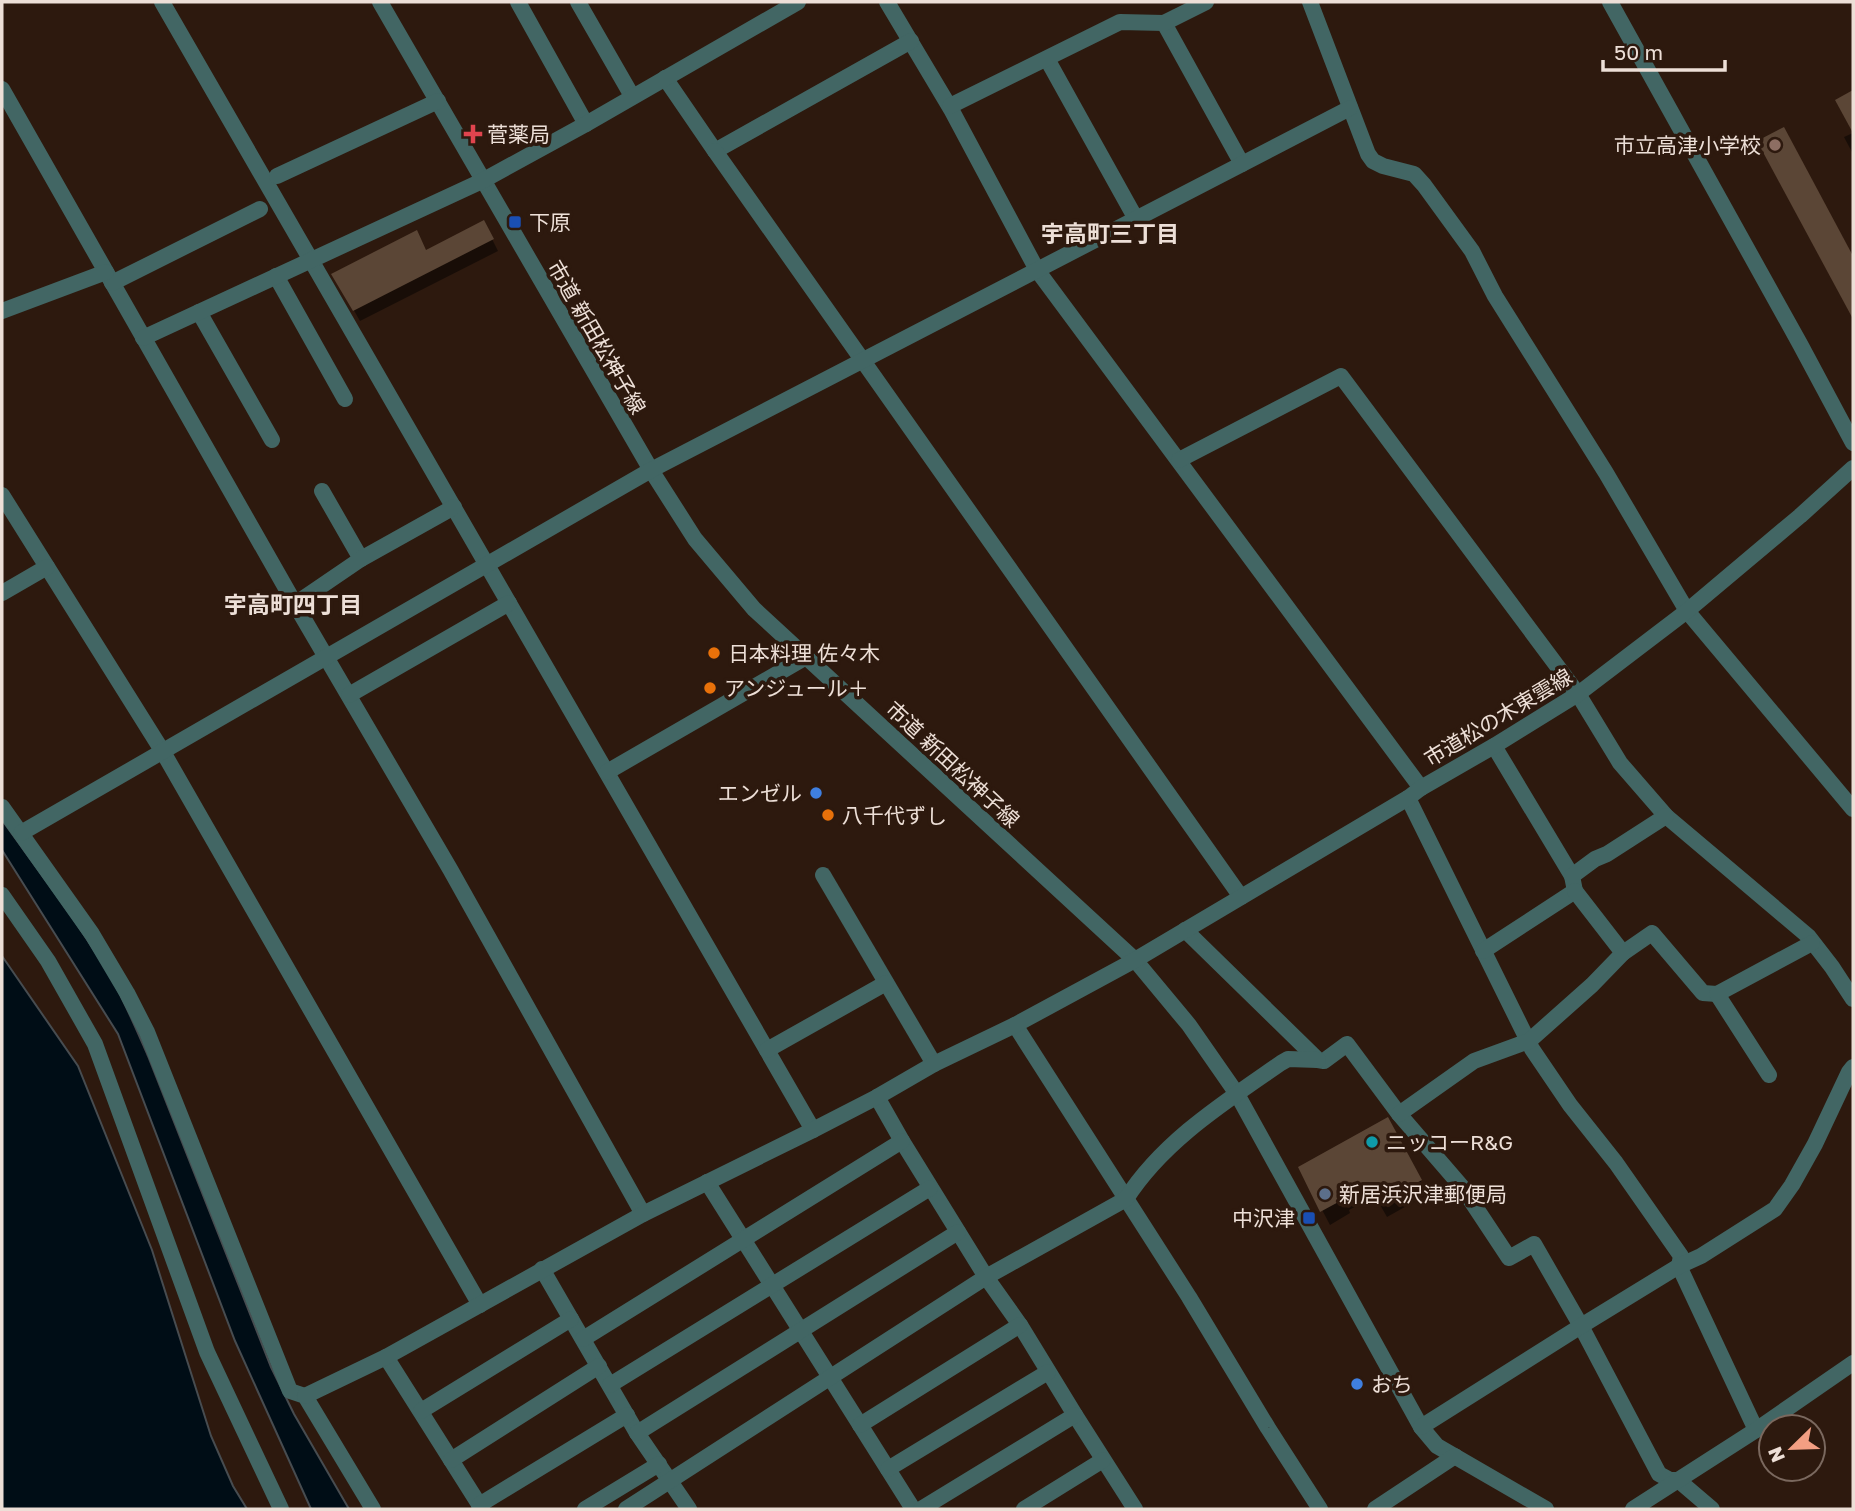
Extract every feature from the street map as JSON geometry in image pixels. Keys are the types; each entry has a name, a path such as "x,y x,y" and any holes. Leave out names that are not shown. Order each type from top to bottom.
{"street":[{"path":"162,2 813,1130"},
{"name":"市道 新田松神子線","path":"380,2 651,470 695,539 754,608 1135,960 1189,1025 1237,1094 1422,1427 1437,1446 1545,1509"},
{"path":"518,2 586,124"},
{"path":"578,2 632,96"},
{"path":"143,338 482,181 798,2"},
{"path":"887,2 950,106 1037,270 1179,460 1415,793 1483,951 1532,1049 1681,1256 1679,1266 1756,1430"},
{"path":"950,106 1120,22 1164,23 1206,2"},
{"path":"1310,2 1368,154 1373,161 1383,166 1414,174 1424,185 1472,251 1496,296 1606,473 1687,611 1853,808"},
{"path":"1610,2 1853,443"},
{"path":"1164,23 1242,164"},
{"path":"715,151 911,41"},
{"path":"1047,59 1136,219"},
{"path":"665,78 1241,897"},
{"path":"2,89 295,604 450,869 643,1214"},
{"path":"277,176 438,102"},
{"path":"21,833 651,470 1350,108"},
{"path":"2,311 109,278 260,209"},
{"path":"275,276 345,399"},
{"path":"199,312 272,440"},
{"path":"1179,460 1340,376 1578,694 1620,764 1666,816 1808,936 1853,999"},
{"name":"市道松の木東雲線","path":"304,1396 386,1357 643,1214 877,1097 934,1064 1135,960 1494,746 1578,694 1687,611 1853,468"},
{"path":"323,491 361,559"},
{"path":"2,495 163,752 480,1305"},
{"path":"295,604 361,559 453,508"},
{"path":"2,593 47,567"},
{"path":"349,695 509,603"},
{"path":"607,772 806,657"},
{"path":"1494,746 1573,883 1623,953"},
{"path":"2,807 92,934 127,993 147,1032 290,1391 304,1396 373,1509"},
{"path":"1483,951 1573,883 1595,859 1666,816"},
{"path":"823,875 934,1064"},
{"path":"2,895 48,961 95,1044 207,1352 281,1509"},
{"path":"1185,930 1318,1060"},
{"path":"1399,1114 1474,1061 1529,1041 1592,985 1623,953 1652,933 1703,993 1717,994 1812,943"},
{"path":"767,1049 886,983"},
{"path":"1717,994 1769,1075"},
{"path":"1015,1024 1320,1509"},
{"path":"626,1509 986,1277 1126,1199 1137,1182 1177,1140 1287,1059 1324,1061 1347,1044 1399,1114 1462,1187 1509,1258 1534,1244 1581,1326 1659,1474 1670,1480 1678,1480 1712,1509"},
{"path":"1422,1427 1581,1326 1775,1209 1793,1185 1853,1067"},
{"path":"877,1097 930,1188 1020,1325 1134,1509"},
{"path":"583,1339 902,1141"},
{"path":"706,1182 913,1509"},
{"path":"610,1385 930,1188"},
{"path":"637,1433 958,1232"},
{"path":"542,1269 637,1433 689,1509"},
{"path":"421,1411 571,1319"},
{"path":"860,1425 1020,1325"},
{"path":"386,1357 481,1507 627,1415"},
{"path":"1633,1509 1756,1430 1853,1363"},
{"path":"452,1460 599,1366"},
{"path":"888,1469 1048,1372"},
{"path":"921,1509 1075,1415"},
{"path":"1375,1509 1455,1456"},
{"path":"1024,1509 1103,1460"},
{"path":"586,1509 659,1464"}],"shaded area":[{"path":"2,820 74,920 119,992 148,1056 271,1367 294,1414 349,1509 311,1509 235,1341 118,1034 2,850"},
{"path":"2,956 78,1066 152,1250 211,1436 233,1486 247,1509 2,1509"}],"building":[{"path":"1853,90 1853,133 1835,100"},
{"path":"1784,127 1853,256 1853,319 1757,141"},
{"path":"484,220 494,239 353,311 331,274 417,230 426,250"},
{"name":"ニッコーR&G","path":"1388,1117 1422,1180 1378,1204 1366,1183 1320,1212 1298,1167"}],"place":[{"name":"菅薬局","path":"473,134"},
{"name":"市立高津小学校","path":"1775,145"},
{"name":"下原","path":"515,222"},
{"name":"日本料理 佐々木","path":"714,653"},
{"name":"アンジュール＋","path":"710,688"},
{"name":"エンゼル","path":"816,793"},
{"name":"八千代ずし","path":"828,815"},
{"name":"ニッコーR&G","path":"1372,1142"},
{"name":"新居浜沢津郵便局","path":"1325,1194"},
{"name":"中沢津","path":"1309,1218"},
{"name":"おち","path":"1357,1384"}],"district":[{"name":"宇高町三丁目","path":"1110,233"},
{"name":"宇高町四丁目","path":"293,604"}]}
